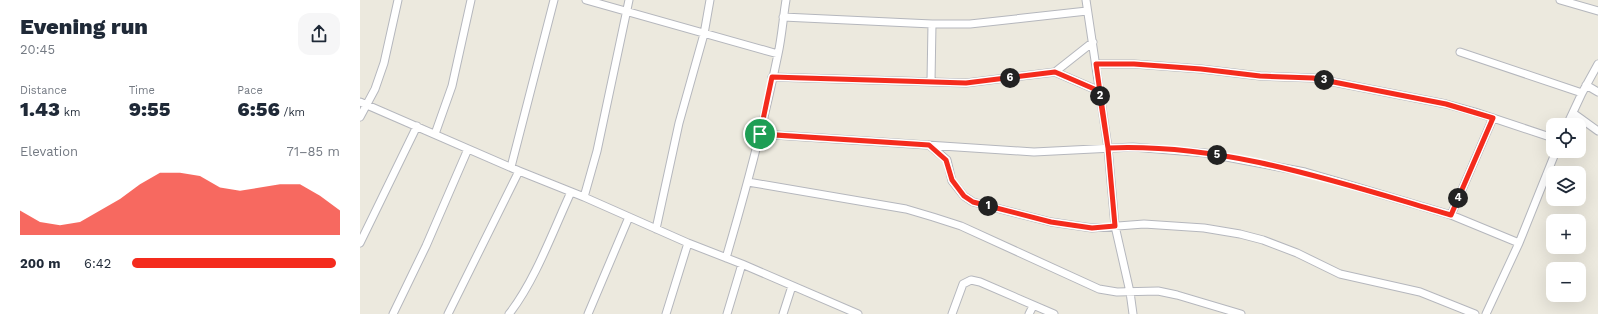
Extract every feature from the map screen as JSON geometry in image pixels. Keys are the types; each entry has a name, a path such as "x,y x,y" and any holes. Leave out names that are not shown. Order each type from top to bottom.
{"street":[{"path":"360,117 363,103 375,89 384,63 398,0"},
{"path":"435,134 452,86 471,0"},
{"path":"511,167 554,0"},
{"path":"586,0 778,54"},
{"path":"584,197 597,151 626,12 630,0"},
{"path":"656,229 679,123 704,34 710,0"},
{"path":"726,258 760,134 778,54 786,0"},
{"path":"1086,0 1108,148 1115,226 1130,292 1133,314"},
{"path":"1560,0 1598,11"},
{"path":"783,17 932,24 970,24 1087,11"},
{"path":"931,81 932,24"},
{"path":"772,77 966,83 983,82 1055,72 1093,42"},
{"path":"1460,52 1582,93"},
{"path":"1096,64 1134,64 1201,69 1260,76 1313,78 1431,101 1493,118 1546,136"},
{"path":"1571,118 1586,84 1598,64"},
{"path":"1055,72 1099,91"},
{"path":"1586,84 1598,92"},
{"path":"363,103 519,171 584,197 688,243 742,264 858,314"},
{"path":"1573,114 1598,131"},
{"path":"1451,215 1493,118"},
{"path":"360,243 416,126"},
{"path":"760,134 1034,152 1108,148 1158,148 1205,153 1305,172 1451,215 1519,243"},
{"path":"929,145 946,160 952,180 964,196 973,202 1051,222 1092,228 1144,224 1240,234 1263,240 1297,253 1340,274 1420,292 1475,314"},
{"path":"393,314 426,246 468,149"},
{"path":"1486,314 1519,243 1553,158"},
{"path":"448,314 519,171"},
{"path":"748,182 906,210 933,217 961,226 1099,289 1116,292 1158,291 1177,295 1241,314"},
{"path":"509,314 518,303 531,279 571,192"},
{"path":"588,314 629,217"},
{"path":"666,314 688,243"},
{"path":"727,314 742,264"},
{"path":"952,314 963,284 971,280 980,282 1054,314"},
{"path":"783,314 792,286"},
{"path":"1029,314 1033,306"}],"route":[{"path":"760,134 772,77 966,83 1055,72 1099,91 1108,148 1158,148 1205,153 1254,162 1305,172 1451,215 1493,118 1446,104 1363,89 1313,78 1260,76 1201,69 1134,64 1096,64 1108,148 1115,226 1092,228 1051,222 973,202 964,196 952,180 946,160 929,145 760,134"}]}
